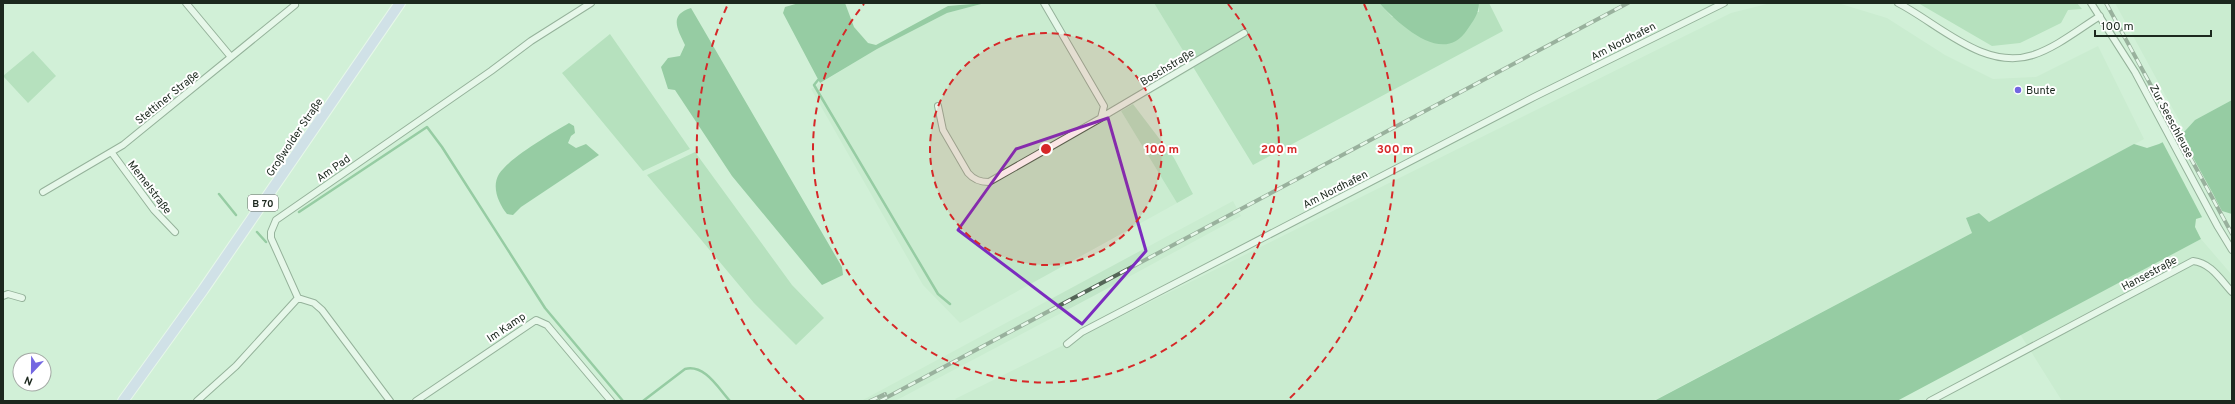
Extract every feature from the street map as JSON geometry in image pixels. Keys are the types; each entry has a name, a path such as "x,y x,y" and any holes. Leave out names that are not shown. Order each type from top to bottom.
{"main road":[{"name":"Großwolder Straße","path":"123,401 212,277 400,3"}],"street":[{"path":"186,3 231,57"},
{"name":"Am Pad","path":"298,298 271,238 271,232 276,220 491,72 531,41 591,3"},
{"path":"1044,3 1104,106 1100,118"},
{"name":"Am Nordhafen","path":"1066,344 1082,332 1142,300 1534,97 1724,3"},
{"path":"1898,3 1968,46 1993,57 2013,58 2032,55 2059,42 2100,16"},
{"name":"Zur Seeschleuse","path":"2091,3 2134,72 2232,250"},
{"name":"Stettiner Straße","path":"43,192 112,153 295,5"},
{"name":"Boschstraße","path":"938,106 943,130 968,173 974,179 982,182 989,182 1244,33"},
{"name":"Memelstraße","path":"112,153 154,210 175,232"},
{"name":"Hansestraße","path":"1930,401 2193,261 2202,262 2209,266 2232,292"},
{"path":"3,296 8,294 22,298"},
{"path":"197,401 236,366 298,298 314,303 322,310 390,401"},
{"name":"Im Kamp","path":"416,401 536,320 547,325 611,401"}],"highlighted area":[{"path":"1108,118 1146,251 1082,324 958,230 1016,149"}],"shaded area":[{"path":"799,3 845,3 854,27 868,43 876,45 948,6 985,3 947,13 877,49 820,83 783,13 785,7"},
{"path":"985,3 1154,3 1194,68 1121,111 1177,203 960,323 923,285 811,89 877,49 947,13"},
{"path":"1154,3 1379,3 1392,17 1479,12 1479,3 1489,3 1503,31 1253,165"},
{"path":"1379,3 1479,3 1479,7 1477,14 1467,30 1457,40 1446,44 1434,43 1421,38 1397,21"},
{"path":"1771,3 1841,4 1887,18 1945,55 1993,79 2036,77 2098,46 2144,139 1989,222 1966,218 1972,233 1653,401 957,401 955,399 1731,13"},
{"path":"1918,3 2077,3 2082,9 2068,10 2061,23 2020,43 1992,46"},
{"path":"2115,3 2232,3 2232,100 2195,120 2185,131"},
{"path":"691,8 842,267 843,275 822,285 732,176 675,90 668,89 661,67 668,58 680,56 685,45 678,29 677,19 684,11"},
{"path":"610,34 690,149 643,171 562,73"},
{"path":"33,51 56,76 28,103 3,76"},
{"path":"2232,100 2232,214 2222,211 2196,219 2195,227 2201,239 1897,401 1654,401 1972,233 1966,218 1979,213 1989,222 2134,144 2147,148 2159,144 2185,131 2195,120"},
{"path":"1133,104 1174,158 1193,194 1177,203 1121,111"},
{"path":"569,123 574,126 575,133 571,136 568,143 576,148 586,144 599,155 521,207 513,215 507,214 501,205 496,190 499,174 521,153"},
{"path":"695,152 792,285 824,318 796,345 754,303 647,175"},
{"path":"1233,201 1241,216 1099,293 895,401 861,401"},
{"path":"2201,239 2232,275 2232,401 2062,401 2020,334"}],"pier":[{"path":"2179,132 2223,213 2203,219 2162,141"}],"waterway":[{"path":"818,80 814,85 938,294 950,304"},
{"path":"299,212 427,127 442,147 545,308 623,401"},
{"path":"219,194 236,215"},
{"path":"257,232 266,242"},
{"path":"643,401 685,369 692,368 699,370 710,378 730,401"}],"railway":[{"path":"880,401 1628,3"},
{"path":"2106,3 2232,234"},
{"path":"870,401 885,394"}],"place":[{"name":"Bunte","path":"2018,90"}]}
